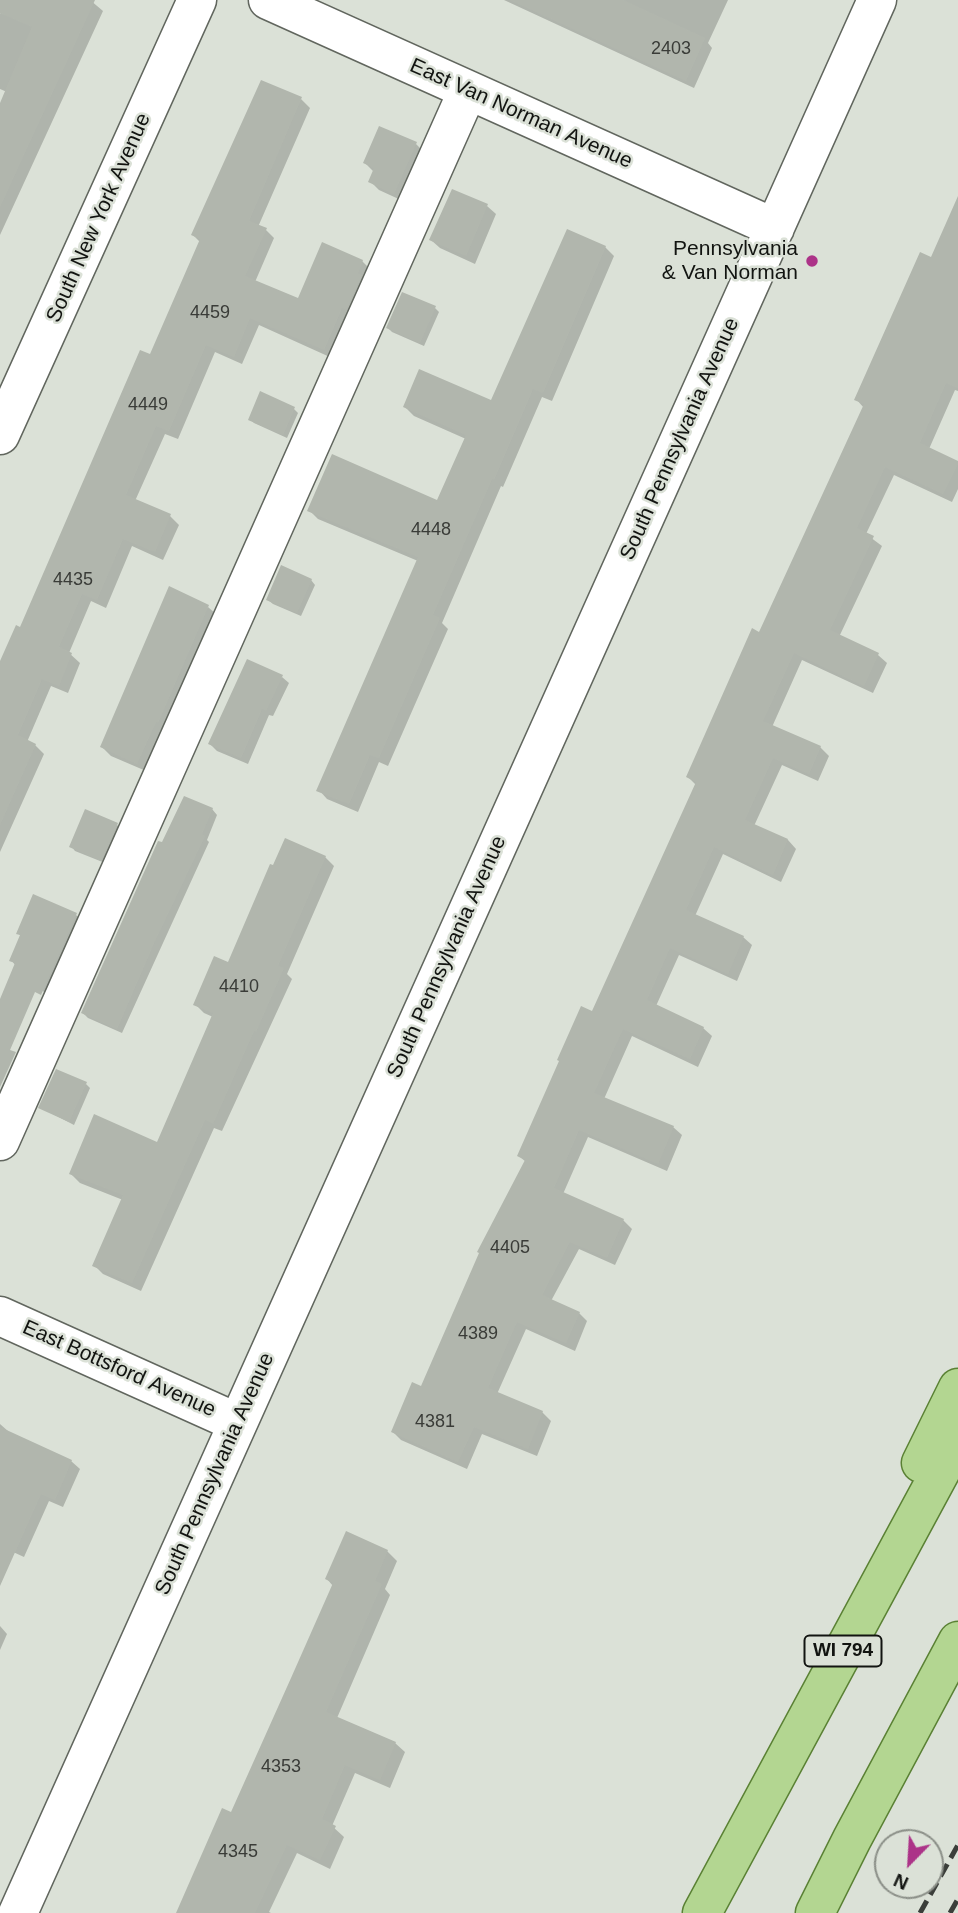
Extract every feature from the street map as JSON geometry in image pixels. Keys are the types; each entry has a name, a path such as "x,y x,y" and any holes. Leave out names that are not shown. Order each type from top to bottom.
{"main road":[{"path":"728,1862 958,1388"},
{"name":"WI 794","path":"702,1913 958,1439"},
{"path":"815,1913 958,1641"},
{"path":"852,1839 958,1663"}],"street":[{"name":"South New York Avenue","path":"0,435 197,0"},
{"name":"East Van Norman Avenue","path":"268,0 775,228"},
{"name":"South Pennsylvania Avenue","path":"18,1913 877,0"},
{"path":"0,1141 468,90"},
{"name":"East Bottsford Avenue","path":"0,1316 238,1423"}],"building":[{"path":"0,0 95,0 0,207 0,103 32,27 0,13"},
{"path":"510,0 623,0 705,38 686,81"},
{"path":"261,80 302,97 249,221 267,228 245,276 298,298 322,242 363,260 358,273 362,275 346,310 342,308 324,350 250,318 234,357 206,345 169,431 156,426 126,495 171,514 155,552 123,539 97,600 82,594 59,647 72,653 59,686 42,679 18,735 36,744 0,825 0,661 16,625 20,627 140,350 150,354 200,239 191,235"},
{"path":"379,126 417,142 394,194 368,182 374,168 363,163"},
{"path":"452,189 488,204 466,256 429,240"},
{"path":"958,196 958,388 946,383 920,443 958,461 958,464 943,494 885,467 857,528 874,536 830,630 879,653 864,686 794,653 763,721 821,746 809,774 773,758 745,820 788,839 773,875 714,847 686,910 744,936 728,974 670,948 647,1000 704,1027 690,1059 623,1029 594,1093 674,1126 658,1164 579,1130 554,1188 624,1219 607,1258 570,1242 542,1295 580,1312 566,1343 517,1322 488,1388 543,1411 528,1449 474,1427 458,1462 391,1432 412,1382 421,1386 479,1253 477,1252 525,1160 517,1156 581,1006 592,1011 696,782 686,777 752,628 759,632 864,404 854,400 920,252 931,257"},
{"path":"567,229 606,246 543,393 533,389 494,480 492,479 433,615 440,618 379,758 370,755 349,804 316,791 418,557 307,511 332,454 437,500 466,435 403,407 419,369 491,400"},
{"path":"402,292 436,306 420,343 386,328"},
{"path":"260,391 295,407 283,435 248,420"},
{"path":"281,565 312,579 297,613 266,600"},
{"path":"169,586 209,605 158,723 156,722 137,764 100,747"},
{"path":"247,659 283,675 266,711 262,709 241,758 208,744"},
{"path":"184,796 213,808 202,834 205,836 117,1029 81,1013 158,841 162,842"},
{"path":"85,809 118,823 101,861 69,847"},
{"path":"285,838 326,856 278,966 284,968 256,1032 254,1031 213,1124 205,1120 132,1283 92,1266 123,1195 69,1174 94,1114 157,1142 213,1013 193,1005 214,956 228,962 270,864 273,865"},
{"path":"33,894 77,913 41,995 35,992 10,1050 16,1052 0,1087 0,999 15,963 9,961 20,935 16,934"},
{"path":"56,1069 87,1082 69,1122 38,1108"},
{"path":"0,1427 72,1460 55,1500 41,1494 0,1586"},
{"path":"346,1531 388,1550 375,1581 382,1584 326,1712 396,1742 380,1780 345,1765 322,1819 336,1826 320,1860 287,1845 255,1913 176,1913 222,1808 231,1812 291,1678 333,1583 325,1579"}],"railway":[{"path":"920,1913 958,1845"},
{"path":"950,1913 958,1899"}],"place":[{"name":"Pennsylvania & Van Norman","path":"812,261"}]}
